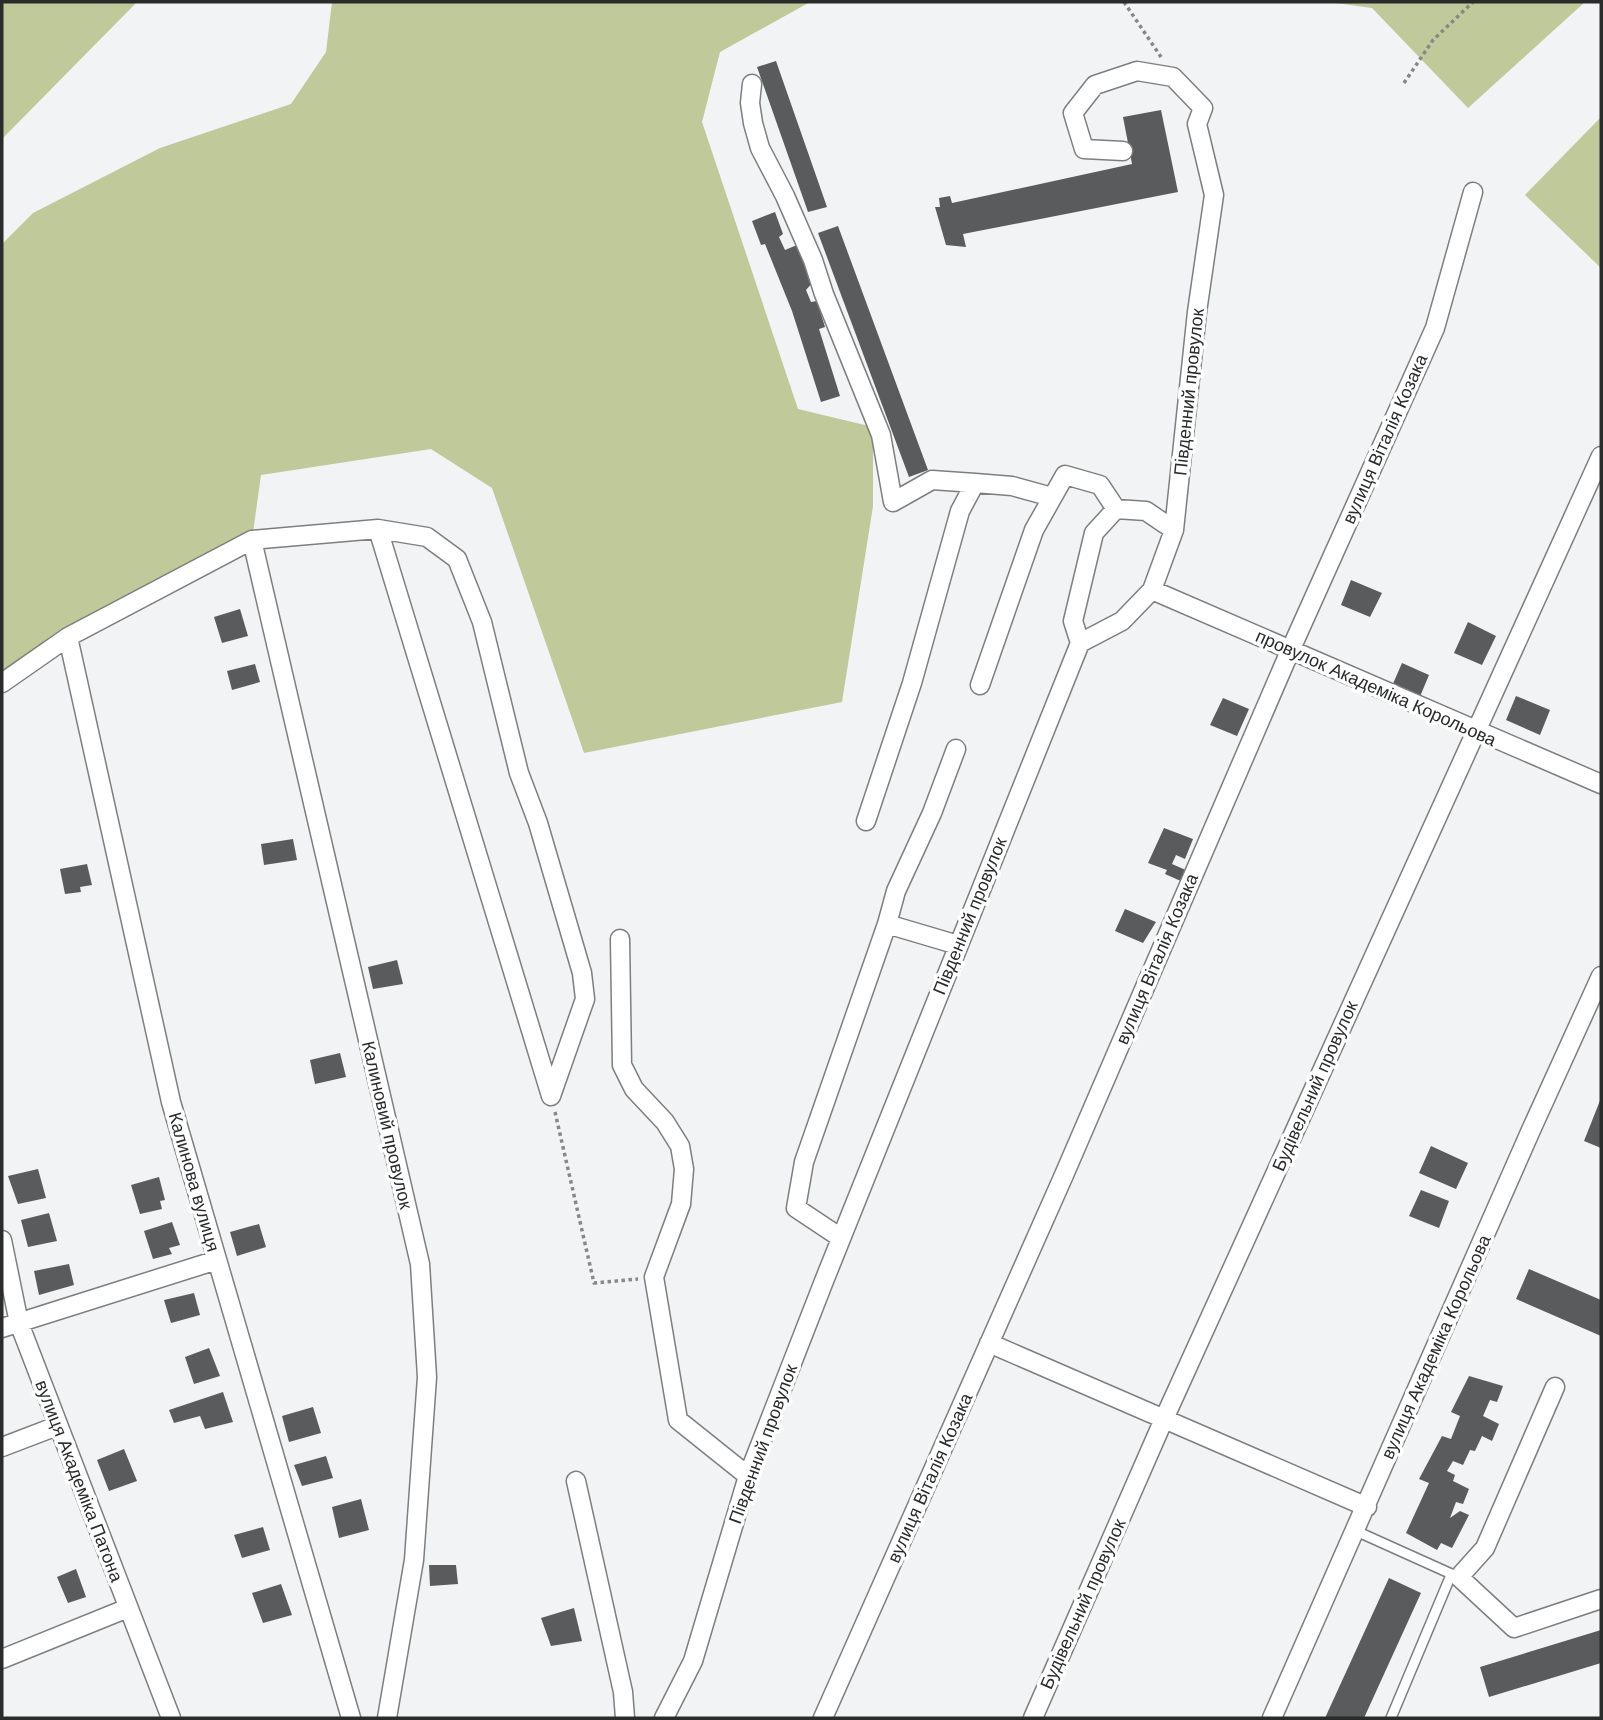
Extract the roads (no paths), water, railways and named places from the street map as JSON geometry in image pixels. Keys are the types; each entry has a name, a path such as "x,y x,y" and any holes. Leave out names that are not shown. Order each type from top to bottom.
{"street":[{"name":"Південний провулок","path":"664,1718 693,1661 748,1476 1080,643 1122,621 1152,590 1174,530 1197,312 1214,195 1197,124 1203,108 1173,77 1137,71 1095,85 1073,113 1084,149 1123,151"},
{"path":"752,84 750,103 760,148 813,260 881,435 893,502 932,480 1012,486 1052,498"},
{"name":"вулиця Віталія Козака","path":"823,1718 1290,651 1435,328 1473,192"},
{"name":"Будівельний провулок","path":"1033,1718 1164,1419 1601,456"},
{"path":"980,685 1034,530 1065,475 1100,485 1116,509"},
{"path":"866,821 912,684 960,511 975,483"},
{"path":"1116,509 1146,511 1174,530"},
{"path":"1080,643 1073,621 1094,533 1116,509"},
{"path":"2,683 68,637 252,540 378,529 427,537 457,559 482,622 519,773 538,822 582,973 585,999 551,1096 378,529"},
{"name":"Калиновий провулок","path":"252,540 420,1264 427,1377 414,1560 387,1718"},
{"name":"провулок Академіка Корольова","path":"1152,590 1601,784"},
{"name":"Калинова вулиця","path":"68,637 171,1102 351,1718"},
{"path":"841,1238 796,1208 804,1162 896,891 932,813 956,749"},
{"path":"887,924 958,945"},
{"path":"620,939 622,1065 635,1089 665,1122 680,1146 684,1169 681,1205 654,1277 678,1420 748,1476"},
{"name":"вулиця Академіка Корольова","path":"1272,1718 1531,1130 1596,1001 1601,976"},
{"name":"вулиця Академіка Патона","path":"2,1240 10,1325 57,1426 171,1718"},
{"path":"10,1325 217,1260"},
{"path":"989,1343 1367,1507"},
{"path":"1555,1387 1485,1548 1455,1576 1514,1628 1601,1599"},
{"path":"2,1447 57,1426"},
{"path":"576,1482 623,1692 625,1718"},
{"path":"2,1659 128,1608"}],"lane":[{"path":"1356,1531 1455,1576 1391,1718"}]}
